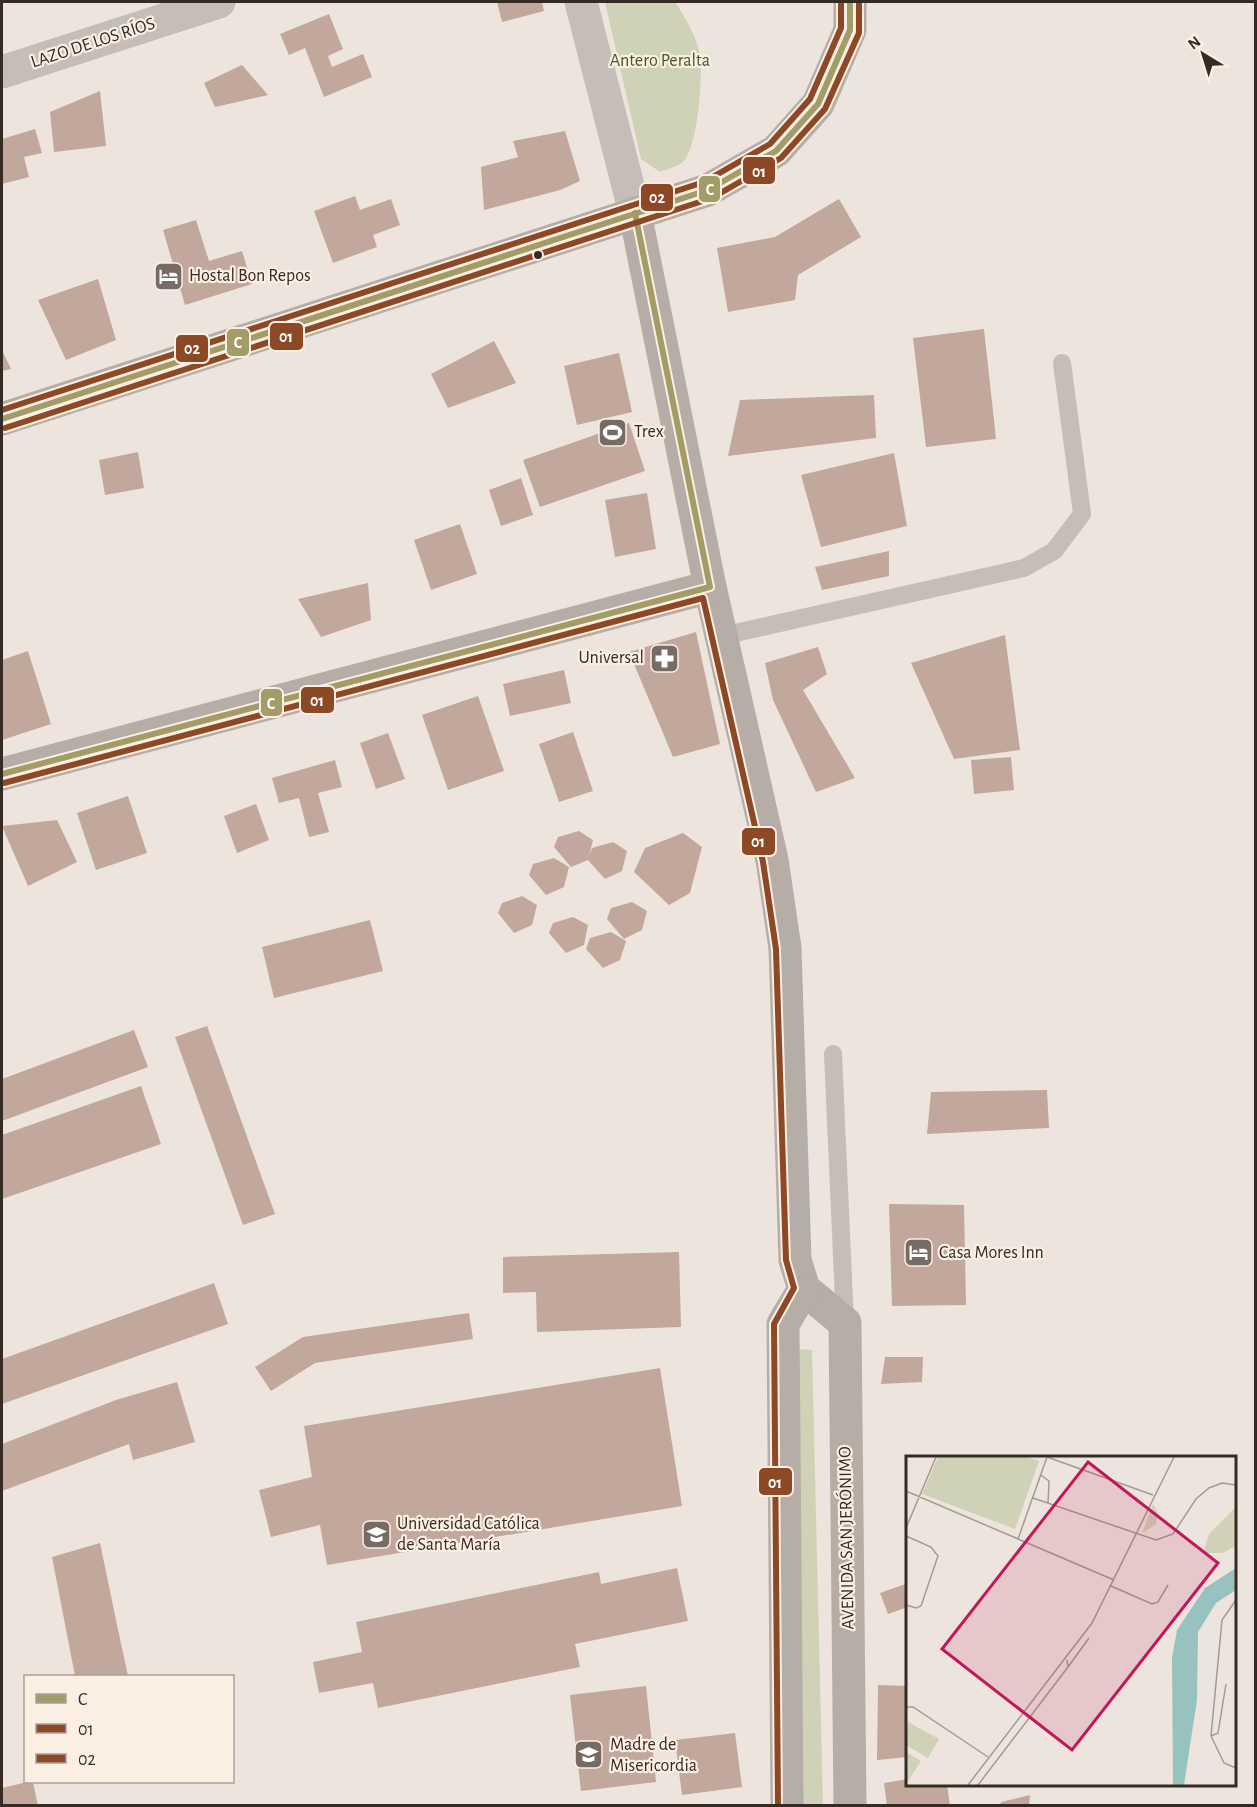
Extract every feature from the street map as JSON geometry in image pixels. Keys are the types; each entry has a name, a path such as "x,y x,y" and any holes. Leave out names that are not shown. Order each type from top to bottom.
{"street":[{"name":"LAZO DE LOS RÍOS","path":"2,72 219,2"},
{"path":"581,2 635,213 710,587 772,860 785,948 795,1260 804,1289 845,1323"},
{"path":"2,419 708,190 776,151 818,104 850,30 850,2"},
{"path":"2,774 710,587"},
{"path":"788,1806 783,1324 804,1289"},
{"name":"AVENIDA SAN JERÓNIMO","path":"845,1323 850,1806"}],"lane":[{"path":"722,636 1024,568 1054,551 1082,514 1062,363"},
{"path":"833,1054 845,1323"}],"green space":[{"name":"Antero Peralta","path":"605,2 675,2 687,21 700,56 700,95 692,144 682,163 677,166 660,172 641,159"},
{"path":"797,1349 812,1350 823,1805 801,1805"}],"building":[{"path":"497,2 542,2 544,11 502,22"},
{"path":"329,14 343,49 328,56 332,67 363,54 372,77 324,97 305,48 289,55 280,34"},
{"path":"242,65 268,95 215,107 204,83"},
{"path":"100,91 106,146 54,152 50,112"},
{"path":"35,129 42,153 24,157 29,177 2,184 2,139"},
{"path":"565,131 580,181 560,190 484,210 481,167 518,157 513,141"},
{"path":"355,196 360,210 391,199 400,225 373,235 377,247 333,263 314,211"},
{"path":"839,199 861,237 798,275 795,300 728,312 717,248 775,237"},
{"path":"196,220 209,261 242,251 252,284 185,305 163,230"},
{"path":"98,279 116,340 66,360 38,300"},
{"path":"984,329 996,439 926,447 913,338"},
{"path":"494,341 516,383 448,408 431,374"},
{"path":"2,350 11,369 2,371"},
{"path":"619,353 632,412 577,425 564,366"},
{"path":"874,395 876,438 728,456 740,400"},
{"path":"629,423 645,471 540,507 523,460"},
{"path":"138,452 144,488 105,495 99,460"},
{"path":"894,453 907,526 821,547 801,475"},
{"path":"521,478 533,515 501,526 489,490"},
{"path":"647,493 656,549 615,557 605,500"},
{"path":"460,524 477,574 431,590 414,540"},
{"path":"889,551 889,576 822,590 815,567"},
{"path":"368,583 371,620 321,637 298,599"},
{"path":"696,632 720,744 673,757 629,652"},
{"path":"1005,635 1020,750 954,759 911,663"},
{"path":"818,647 827,674 803,690 855,778 816,792 773,700 765,663"},
{"path":"28,651 51,724 2,740 2,660"},
{"path":"564,670 571,703 510,716 503,684"},
{"path":"478,696 504,771 448,790 422,715"},
{"path":"573,732 593,791 559,802 539,744"},
{"path":"388,733 405,779 376,789 360,743"},
{"path":"1011,757 1014,790 974,794 971,760"},
{"path":"335,760 342,787 318,793 329,832 309,837 299,798 279,803 272,778"},
{"path":"128,796 147,853 96,870 77,813"},
{"path":"256,804 269,840 237,853 224,816"},
{"path":"57,820 77,862 28,886 2,826"},
{"path":"579,831 593,840 589,856 592,848 613,842 627,851 622,871 605,879 588,860 571,867 554,847 558,837"},
{"path":"683,833 702,847 690,893 669,905 634,872 645,848"},
{"path":"554,858 569,867 564,887 546,895 529,875 533,864"},
{"path":"522,896 537,905 532,925 514,933 498,913 502,903"},
{"path":"632,902 647,911 642,930 624,939 607,919 611,908"},
{"path":"573,917 588,925 584,945 566,953 549,933 553,923"},
{"path":"370,920 383,971 274,998 262,947"},
{"path":"611,932 626,941 620,960 603,968 586,949 590,938"},
{"path":"207,1026 275,1214 243,1225 175,1037"},
{"path":"134,1030 148,1067 2,1121 2,1079"},
{"path":"141,1086 161,1144 2,1199 2,1135"},
{"path":"1047,1090 1049,1128 927,1134 931,1092"},
{"path":"889,1204 964,1205 966,1305 892,1306"},
{"path":"679,1252 681,1327 537,1332 536,1292 503,1293 503,1257"},
{"path":"214,1283 228,1324 2,1404 2,1359"},
{"path":"469,1313 473,1339 315,1363 271,1391 255,1367 303,1337"},
{"path":"885,1357 923,1357 922,1382 881,1384"},
{"path":"660,1368 682,1506 327,1565 320,1525 271,1537 259,1490 312,1477 304,1426"},
{"path":"177,1382 195,1442 133,1460 129,1444 2,1491 2,1444 116,1400"},
{"path":"100,1543 128,1675 75,1675 52,1557"},
{"path":"677,1568 688,1621 575,1644 580,1667 378,1708 373,1683 319,1693 313,1662 362,1652 356,1622 599,1572 601,1584"},
{"path":"906,1584 906,1608 888,1614 880,1593"},
{"path":"878,1685 906,1686 906,1757 877,1760"},
{"path":"646,1686 656,1782 581,1791 570,1695"},
{"path":"735,1733 742,1787 682,1795 675,1740"},
{"path":"906,1779 906,1786 947,1786 950,1806 887,1806 884,1783"},
{"path":"33,1783 38,1806 2,1806 2,1788"},
{"path":"1030,1795 1029,1806 1000,1806 1001,1802"}],"transit line":[{"name":"02","path":"2,410 704,182 770,144 810,99 841,28 841,2"},
{"name":"C","path":"2,419 708,190 776,151 818,104 850,30 850,2"},
{"name":"01","path":"5,428 712,198 781,158 825,109 859,33 859,2"},
{"name":"C","path":"2,774 710,587 635,213"},
{"name":"01","path":"4,783 703,598 763,862 776,949 786,1260 794,1288 774,1324 778,1806"}],"place":[{"name":"Hostal Bon Repos","path":"168,276"},
{"name":"Trex","path":"613,432"},
{"name":"Universal","path":"665,658"},
{"name":"Casa Mores Inn","path":"918,1253"},
{"name":"Universidad Católica de Santa María","path":"376,1534"},
{"name":"Madre de Misericordia","path":"589,1755"}]}
